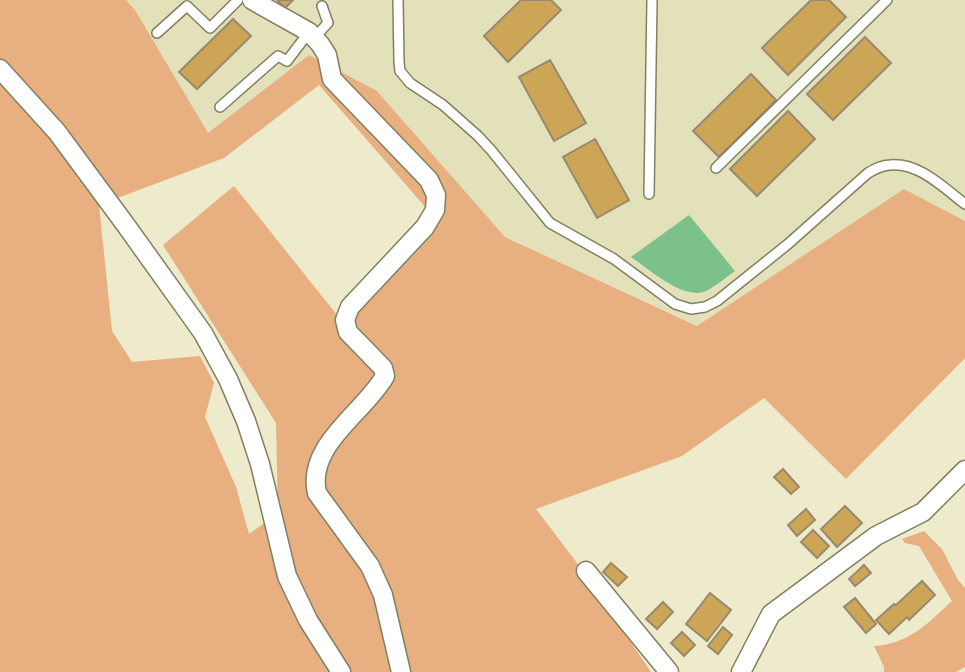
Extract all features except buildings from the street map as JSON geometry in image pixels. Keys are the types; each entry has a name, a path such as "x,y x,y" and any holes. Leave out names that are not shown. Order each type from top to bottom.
{"street":[{"path":"259,2 312,34 327,55 332,79 429,180 436,195 435,210 425,227 350,307 345,320 348,332 383,368 385,376 379,388 327,445 318,461 314,481 317,493 370,566 383,595 401,672"},
{"path":"0,69 57,132 203,333 228,379 246,421 260,464 287,576 308,620 341,672"},
{"path":"741,672 771,614 876,537 923,512 965,470"},
{"path":"586,571 669,672"}],"lane":[{"path":"157,33 187,6 210,29 238,0"},
{"path":"398,0 399,62 405,79 443,105 478,136 550,223 614,259 675,304 691,309 717,302 868,173 880,167 891,164 920,172 965,204"},
{"path":"649,194 652,0"},
{"path":"716,168 887,0"},
{"path":"220,107 278,56 287,61 312,34 328,23 322,6"}],"shaded area":[{"path":"0,0 126,0 135,10 208,133 309,55 377,91 505,237 697,326 904,189 965,221 965,358 846,479 764,398 682,456 536,509 574,559 651,672 0,672","holes":["319,85 434,217 341,320 234,186 163,245 276,423 278,513 249,534 236,487 205,417 214,383 200,356 132,362 112,331 99,205 224,158"]},
{"path":"126,0 965,0 965,221 904,189 708,323 698,326 505,237 377,91 309,55 208,134 135,10"},
{"path":"689,215 735,271 710,289 697,293 677,288 631,257"},
{"path":"924,531 942,549 965,588 965,667 956,672 884,672 874,646 907,637 926,625 952,601 919,546 905,543 902,539"}]}
